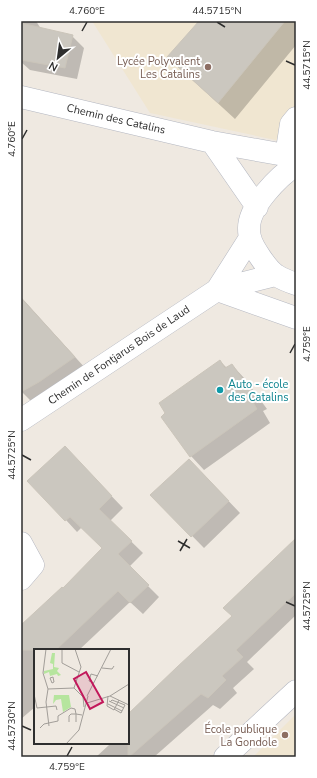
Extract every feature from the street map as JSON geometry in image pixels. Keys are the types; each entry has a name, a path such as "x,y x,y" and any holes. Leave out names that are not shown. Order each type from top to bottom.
{"street":[{"name":"Chemin des Catalins","path":"21,97 212,142 293,159"},
{"path":"296,118 291,124 293,159 288,170 263,195 252,215 249,226 250,238 261,258 275,275 296,285"},
{"path":"212,142 257,206"},
{"path":"217,290 250,238"},
{"path":"217,290 275,275"},
{"path":"217,290 296,318"},
{"name":"Chemin de Fontjarus Bois de Laud","path":"21,420 217,290"},
{"path":"21,543 33,565 21,579"},
{"path":"225,757 296,691"}],"shaded area":[{"name":"Lycée Polyvalent Les Catalins","path":"92,21 296,21 296,143 294,144 150,113"},
{"name":"École publique La Gondole","path":"296,714 296,757 253,757"}],"building":[{"path":"199,21 285,21 218,103 167,57"},
{"path":"21,23 73,35 65,68 21,60"},
{"path":"21,298 75,357 39,382 21,392"},
{"path":"220,360 225,368 232,364 254,395 250,397 257,409 190,457 161,417 165,413 159,403"},
{"path":"65,446 112,496 99,509 132,541 118,554 149,585 130,603 118,591 57,649 21,650 21,625 62,587 63,588 102,548 70,517 65,521 27,481"},
{"path":"189,459 229,501 191,537 150,495"},
{"path":"296,538 296,593 236,650 243,657 222,676 226,680 208,698 201,694 128,757 129,713 232,616 223,608"}],"place":[{"name":"Lycée Polyvalent Les Catalins","path":"208,67"},
{"name":"Auto - école des Catalins","path":"220,390"},
{"name":"École publique La Gondole","path":"285,735"}]}
